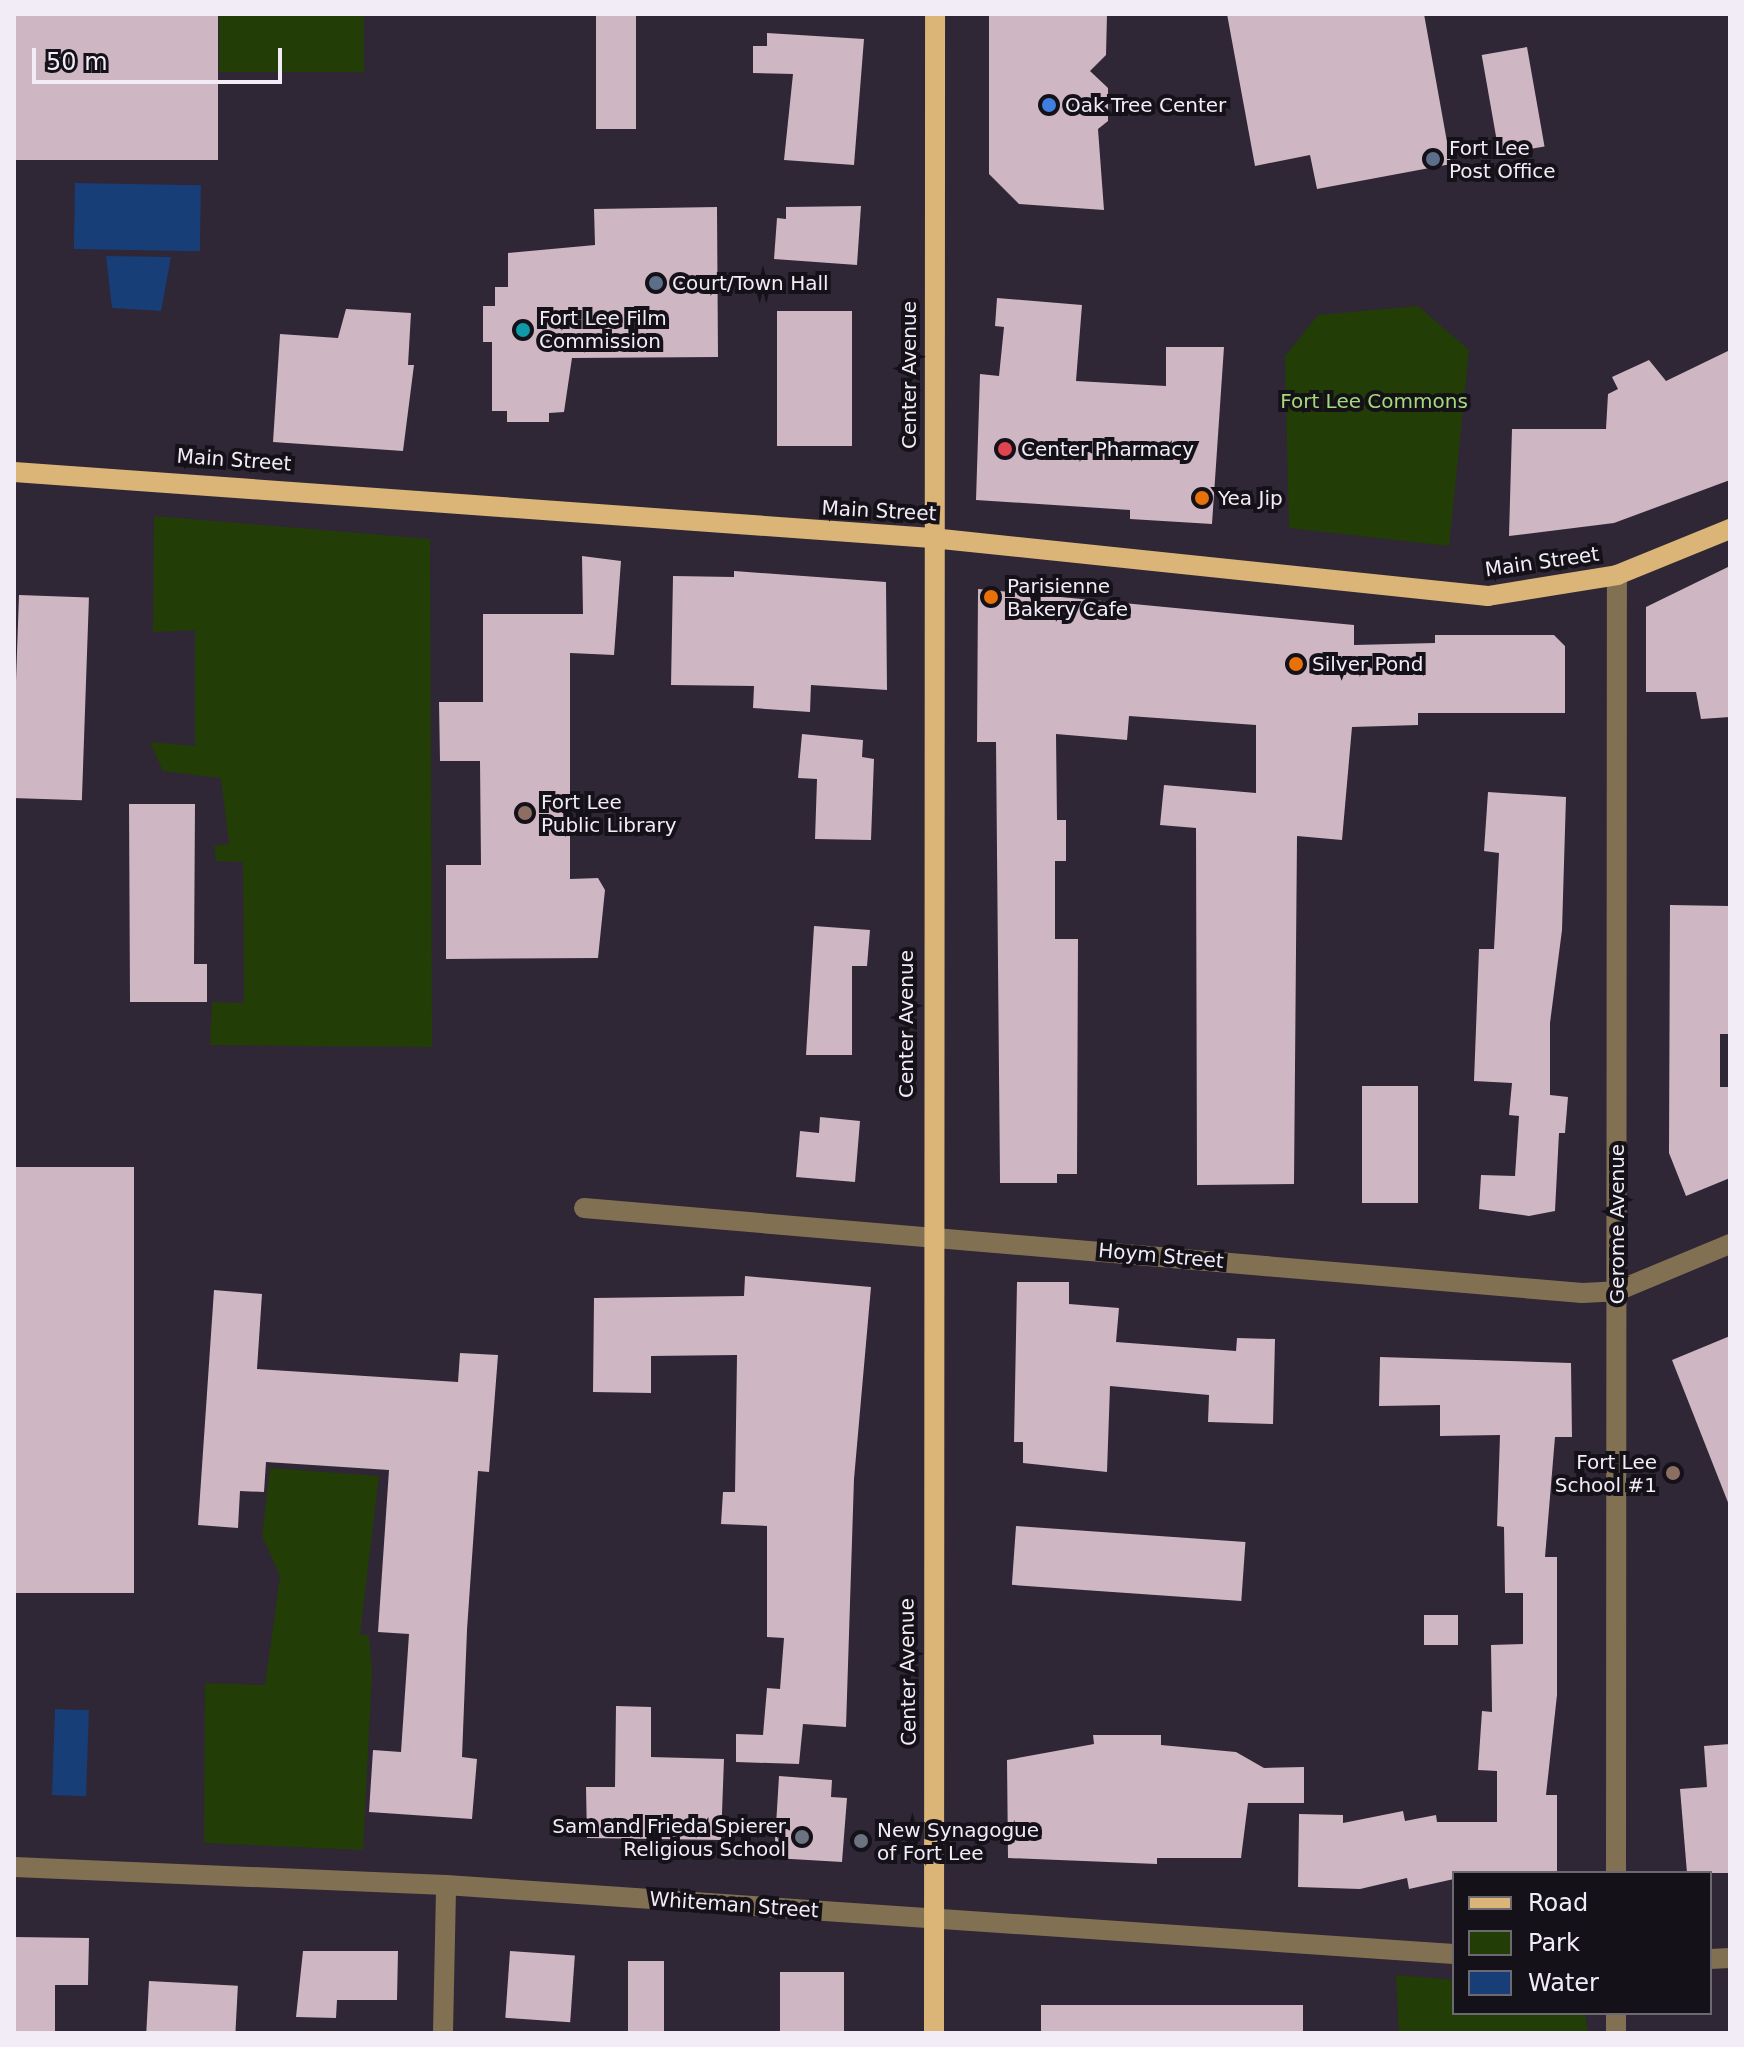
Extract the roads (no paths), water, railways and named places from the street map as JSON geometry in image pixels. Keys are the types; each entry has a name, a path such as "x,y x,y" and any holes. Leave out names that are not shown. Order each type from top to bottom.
{"main road":[{"name":"Center Avenue","path":"934,2033 930,1240 935,14"},
{"name":"Main Street","path":"14,472 932,538 1488,596 1617,575 1730,529"}],"street":[{"name":"Gerome Avenue","path":"1616,1871 1617,575"},
{"name":"Hoym Street","path":"584,1208 930,1240 1617,1291 1730,1244"},
{"name":"Whiteman Street","path":"14,1867 446,1885 1452,1954"},
{"path":"443,2033 446,1885"}],"water":[{"path":"75,183 201,185 200,251 74,249"},
{"path":"106,256 171,257 161,311 112,308"},
{"path":"55,1709 89,1710 86,1796 52,1795"}],"place":[{"name":"Oak Tree Center","path":"1049,105"},
{"name":"Fort Lee Post Office","path":"1433,159"},
{"name":"Court/Town Hall","path":"656,283"},
{"name":"Fort Lee Film Commission","path":"523,330"},
{"name":"Center Pharmacy","path":"1005,449"},
{"name":"Yea Jip","path":"1202,498"},
{"name":"Parisienne Bakery Cafe","path":"991,597"},
{"name":"Silver Pond","path":"1296,664"},
{"name":"Fort Lee Public Library","path":"525,813"},
{"name":"Fort Lee School #1","path":"1673,1473"},
{"name":"Sam and Frieda Spierer Religious School","path":"802,1837"},
{"name":"New Synagogue of Fort Lee","path":"861,1841"}],"park label":[{"name":"Fort Lee Commons","path":"1374,401"}]}
